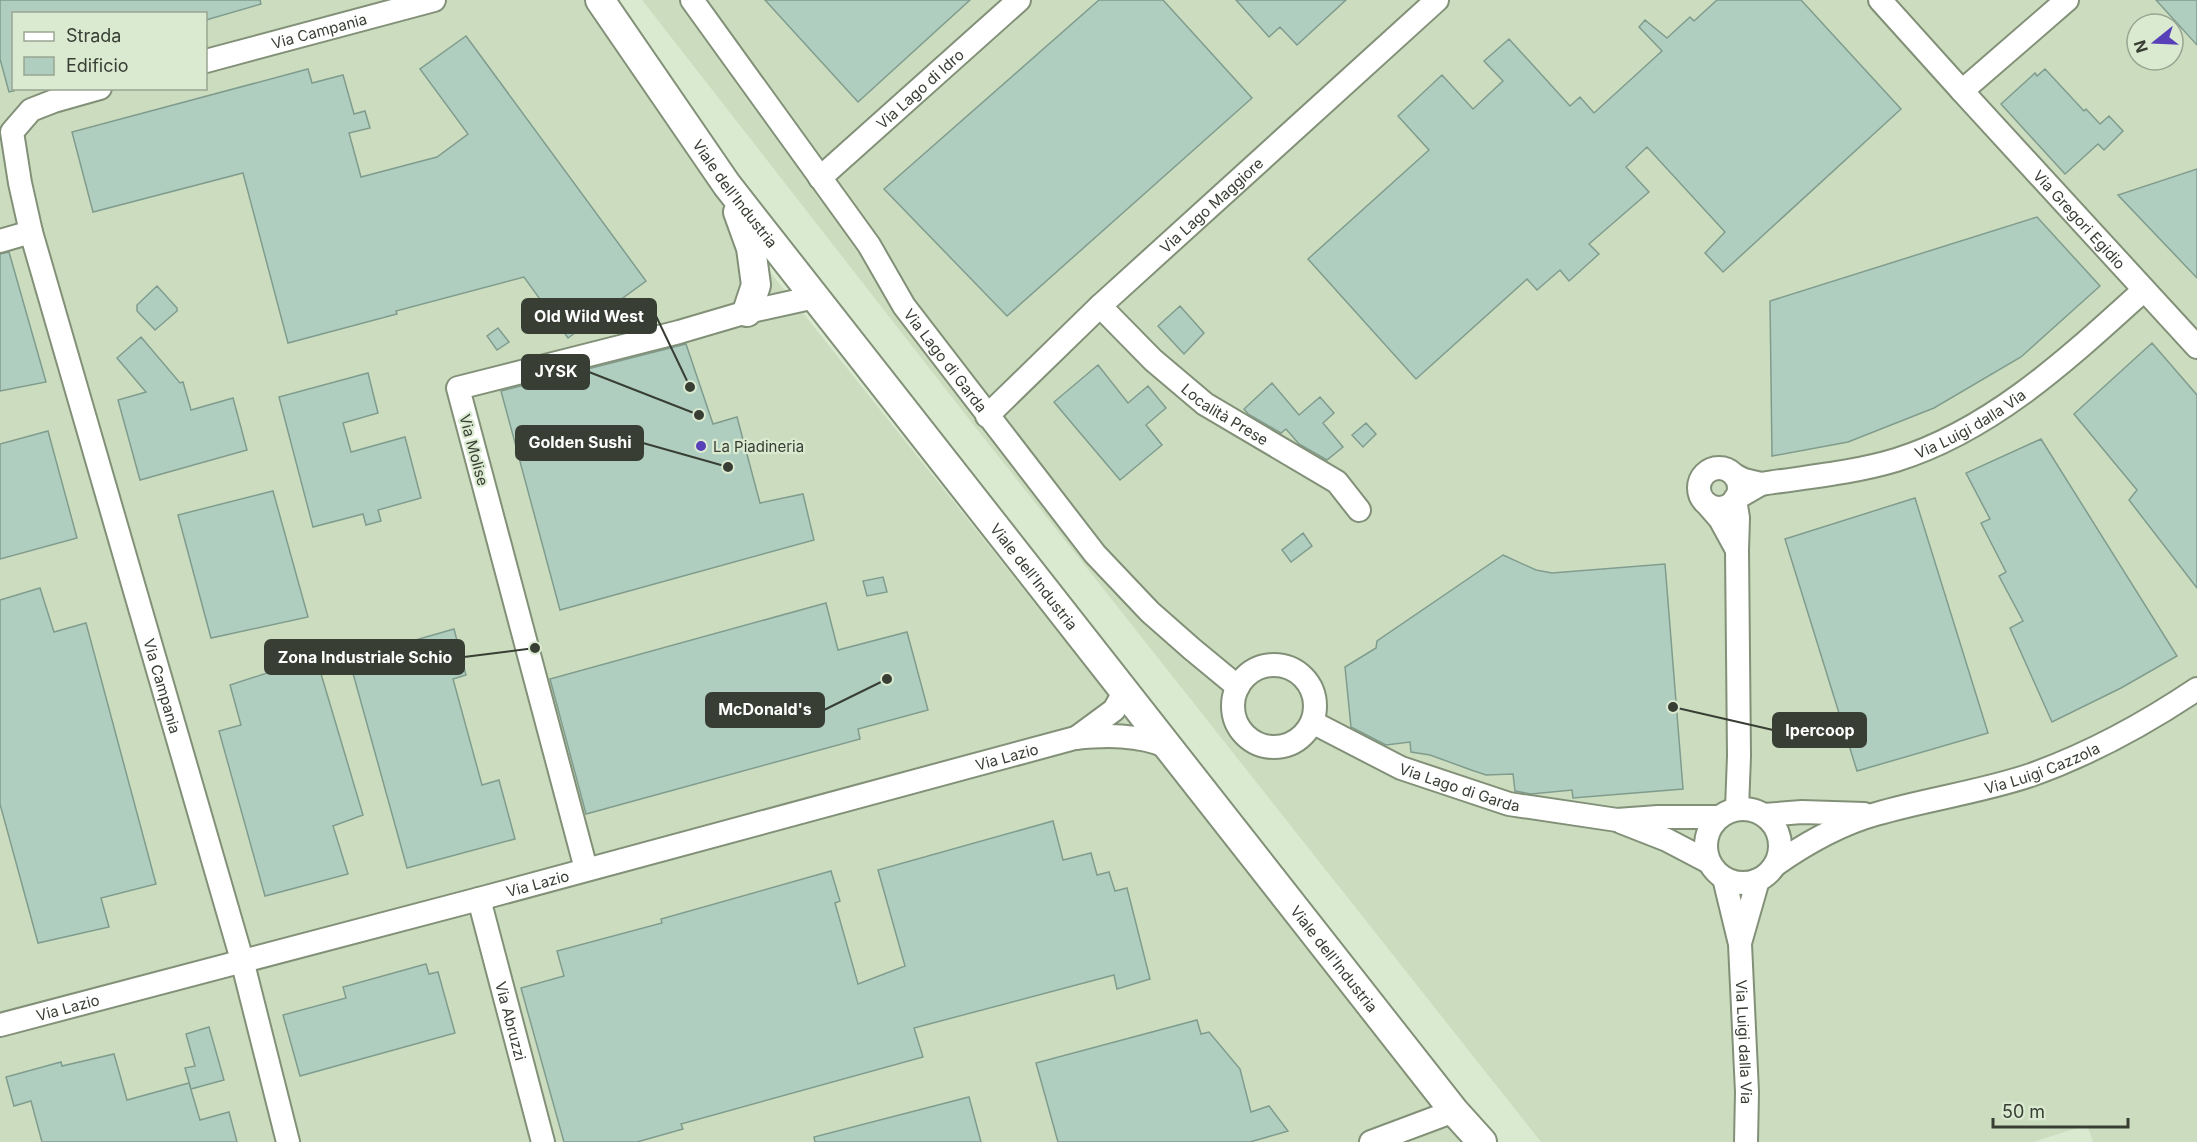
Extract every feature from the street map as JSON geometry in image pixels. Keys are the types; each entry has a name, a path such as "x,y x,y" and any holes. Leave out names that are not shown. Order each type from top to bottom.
{"main road":[{"name":"Viale dell'Industria","path":"600,0 727,185 1454,1111 1482,1142"},
{"path":"727,185 751,248 756,285 747,312"}],"street":[{"name":"Via Campania","path":"207,61 434,0"},
{"name":"Via Lago di Garda","path":"692,0 869,245 904,306 1095,554 1150,612 1192,650 1239,687"},
{"name":"Via Lago di Idro","path":"820,178 1019,0"},
{"name":"Via Lago Maggiore","path":"987,416 1100,306 1437,0"},
{"name":"Via Gregori Egidio","path":"1880,0 2197,347"},
{"path":"1962,91 2067,0"},
{"name":"Via Campania","path":"93,90 32,110 12,132 20,183 32,232 242,960 288,1142"},
{"path":"0,241 32,232"},
{"name":"Via Luigi dalla Via","path":"1761,484 1848,471 1897,459 1948,439 1995,411 2058,368 2144,290"},
{"name":"Via Molise","path":"586,869 458,388 668,335 747,312 815,297"},
{"name":"Località Prese","path":"1100,306 1153,360 1205,404 1337,482 1359,510"},
{"path":"1737,550 1720,519 1699,494 1698,487 1703,474 1715,468 1722,468 1744,480 1761,484"},
{"path":"1728,813 1739,756 1738,518 1735,499 1739,487 1734,475"},
{"path":"1707,504 1719,508 1725,507 1761,484"},
{"path":"1266,666 1291,669 1310,686 1315,710 1312,722 1295,742 1270,747 1257,744 1246,736 1238,725 1234,712 1234,699 1246,677 1255,670 1266,666"},
{"name":"Via Luigi Cazzola","path":"1775,865 1802,846 1874,814 2032,774 2100,747 2162,713 2197,689"},
{"path":"1075,738 1114,710 1125,691"},
{"name":"Via Lago di Garda","path":"1312,722 1401,768 1509,804 1617,820 1728,813"},
{"path":"1075,738 1119,737 1156,742 1168,747"},
{"name":"Via Lazio","path":"0,1025 479,899 1075,738"},
{"path":"1755,811 1764,815 1778,833 1779,855 1775,865 1758,880 1735,883 1716,870 1705,843 1712,824 1728,813 1755,811"},
{"name":"Via Luigi Cazzola","path":"1764,815 1874,814"},
{"name":"Via Lago di Garda","path":"1617,820 1667,840 1716,870"},
{"name":"Via Luigi dalla Via","path":"1716,870 1740,944 1747,1092 1746,1142"},
{"name":"Via Luigi dalla Via","path":"1740,944 1758,880"},
{"name":"Via Abruzzi","path":"479,899 543,1142"},
{"path":"1371,1142 1454,1111"}],"shaded area":[{"path":"0,0 600,0 751,248 1463,1142 0,1142"},
{"path":"642,0 2197,0 2197,1142 2093,1142 2087,1125 2033,1142 1541,1142 976,428"}],"building":[{"path":"0,0 260,0 261,4 207,20 207,12 12,12 12,90 14,91 9,92 0,59"},
{"path":"765,0 970,0 858,102"},
{"path":"1099,0 1163,0 1252,98 1007,316 884,189"},
{"path":"1236,0 1346,0 1297,45 1280,27 1269,37"},
{"path":"1717,0 1801,0 1901,109 1723,272 1705,253 1725,232 1647,147 1626,167 1649,192 1589,244 1599,254 1569,281 1560,270 1537,290 1527,279 1416,379 1308,259 1429,150 1398,116 1442,75 1473,109 1503,81 1484,61 1509,39 1570,106 1580,97 1594,113 1662,51 1639,27 1645,20 1667,38 1690,17 1694,21"},
{"path":"2156,0 2197,0 2197,45 2185,32 2185,12 2167,12"},
{"path":"466,36 646,281 568,338 524,277 288,343 243,173 93,212 72,132 308,69 312,83 343,75 354,114 365,111 370,128 349,133 361,177 437,157 468,134 420,69"},
{"path":"2045,69 2084,111 2086,109 2100,124 2109,116 2123,131 2104,150 2098,144 2065,174 2001,104 2035,73 2037,76"},
{"path":"2197,169 2197,278 2118,195"},
{"path":"2037,217 2100,286 2021,357 1934,408 1848,442 1772,456 1770,301"},
{"path":"9,252 46,382 0,391 0,254"},
{"path":"157,286 177,308 177,311 155,330 137,311 137,305"},
{"path":"1180,306 1204,333 1184,354 1158,326"},
{"path":"498,328 509,342 497,350 487,336"},
{"path":"141,337 180,383 183,382 191,410 233,398 247,450 140,480 118,400 146,392 117,358"},
{"path":"2152,343 2197,395 2197,588 2129,500 2137,490 2074,414"},
{"path":"686,344 713,424 737,417 760,503 803,494 814,540 560,610 501,391"},
{"path":"1098,365 1128,403 1148,386 1166,408 1146,425 1162,445 1120,480 1054,402"},
{"path":"368,373 378,413 343,423 351,452 405,437 421,498 378,510 381,521 366,525 363,514 313,527 279,397"},
{"path":"1272,383 1299,415 1320,397 1334,413 1323,423 1343,447 1327,460 1299,444 1286,429 1281,433 1248,414 1244,409"},
{"path":"1366,423 1376,434 1363,447 1352,435"},
{"path":"48,431 77,538 0,559 0,444"},
{"path":"2041,439 2177,656 2121,688 2052,722 2010,628 2023,621 1999,576 2006,572 1981,523 1990,519 1966,473"},
{"path":"273,491 308,617 211,638 178,515"},
{"path":"1915,498 1988,733 1857,771 1785,539"},
{"path":"1303,533 1312,546 1291,562 1282,550"},
{"path":"1503,555 1536,570 1552,573 1665,564 1683,789 1573,798 1572,790 1531,794 1515,791 1513,774 1486,775 1430,755 1411,752 1410,742 1386,745 1351,727 1345,667 1376,648 1377,641"},
{"path":"883,577 887,592 867,596 863,581"},
{"path":"40,588 54,632 86,623 156,884 101,898 109,927 38,943 0,804 0,600"},
{"path":"826,603 838,650 907,632 928,710 858,729 860,739 586,814 550,679"},
{"path":"454,629 466,675 453,679 482,785 499,780 515,839 407,868 349,659"},
{"path":"316,657 363,815 333,826 348,874 265,896 219,731 241,725 230,685"},
{"path":"1053,821 1063,860 1091,853 1097,875 1109,872 1115,891 1127,888 1150,979 1117,989 1114,975 914,1028 923,1057 681,1124 683,1129 637,1142 564,1142 521,988 564,976 557,951 662,923 661,919 831,871 840,901 835,903 858,984 905,966 878,870"},
{"path":"426,964 429,974 438,972 455,1033 300,1076 283,1015 346,998 343,987"},
{"path":"1197,1020 1201,1034 1209,1032 1240,1069 1251,1112 1269,1106 1288,1131 1250,1142 1058,1142 1036,1063"},
{"path":"209,1027 224,1080 191,1089 185,1068 195,1066 186,1034"},
{"path":"114,1054 127,1100 189,1083 200,1120 229,1112 237,1142 42,1142 31,1101 14,1106 6,1077 61,1062 62,1066"},
{"path":"969,1097 981,1142 815,1142 814,1137"}],"place":[{"name":"Old Wild West","path":"690,387"},
{"name":"JYSK","path":"699,415"},
{"name":"La Piadineria","path":"701,446"},
{"name":"Golden Sushi","path":"728,467"},
{"name":"Zona Industriale Schio","path":"535,648"},
{"name":"McDonald's","path":"887,679"},
{"name":"Ipercoop","path":"1673,707"}]}
